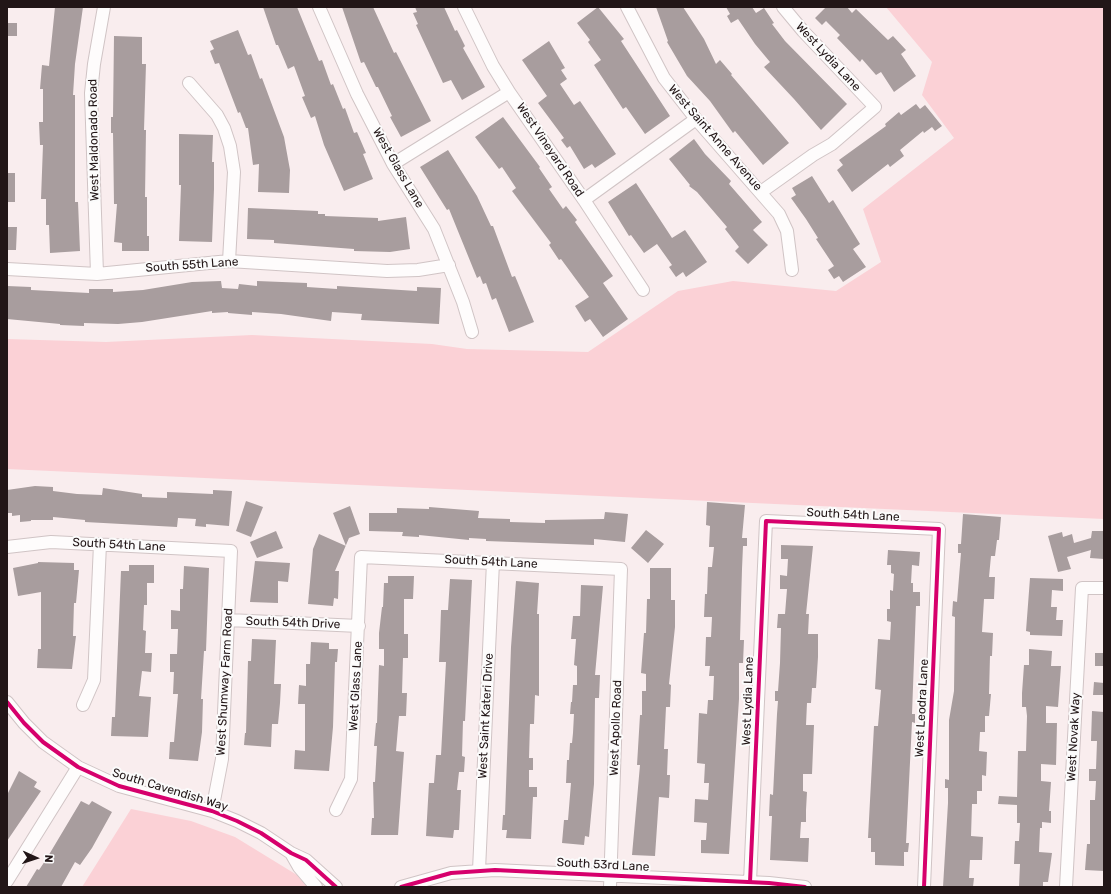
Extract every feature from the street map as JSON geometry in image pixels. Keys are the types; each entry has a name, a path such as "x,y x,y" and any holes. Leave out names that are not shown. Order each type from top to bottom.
{"street":[{"name":"West Maldonado Road","path":"97,274 91,93 94,64 104,7"},
{"name":"West Glass Lane","path":"319,7 357,94 393,164 434,229 449,265 472,332"},
{"name":"West Vineyard Road","path":"464,7 493,66 509,92 584,200 643,290"},
{"name":"West Saint Anne Avenue","path":"627,7 664,78 696,119 779,214 787,231 792,270"},
{"name":"West Lydia Lane","path":"761,192 813,155 832,144 875,107 819,48 783,7"},
{"path":"189,83 217,115 224,128 230,146 234,172 229,261"},
{"path":"393,164 509,92"},
{"path":"584,200 696,119"},
{"name":"South 55th Lane","path":"7,269 97,274 229,261 388,271 418,270 449,265"},
{"name":"West Lydia Lane","path":"750,882 766,521"},
{"name":"South 54th Lane","path":"766,521 940,529"},
{"name":"West Leodra Lane","path":"924,887 940,529"},
{"name":"South 54th Lane","path":"7,547 51,542 231,551"},
{"path":"83,705 94,680 100,544"},
{"name":"West Shumway Farm Road","path":"212,811 222,759 231,551"},
{"name":"West Glass Lane","path":"336,810 351,779 361,557"},
{"name":"South 54th Lane","path":"361,557 621,569"},
{"name":"West Saint Kateri Drive","path":"479,870 493,562"},
{"name":"West Apollo Road","path":"610,881 621,569"},
{"name":"West Novak Way","path":"1066,887 1082,588 1104,588"},
{"name":"South 54th Drive","path":"228,620 359,626"},
{"name":"South Cavendish Way","path":"7,702 24,723 43,742 78,767 118,786 212,811 249,826 291,853 306,860 336,887"},
{"path":"7,881 78,767"},
{"name":"South Cavendish Way","path":"291,853 299,867 316,887"},
{"name":"South 53rd Lane","path":"402,887 451,872 479,870 610,881 750,882 805,887"}],"shaded area":[{"path":"886,7 1104,7 1104,519 7,469 7,339 106,342 252,335 432,344 467,349 588,352 678,291 733,281 836,291 881,262 863,209 954,138 922,95 932,62"},
{"path":"131,809 191,821 235,837 297,875 307,887 82,887"}],"building":[{"path":"55,7 83,7 75,64 73,95 75,95 75,202 78,202 80,251 50,253 49,225 46,225 46,199 41,199 43,145 40,145 39,122 43,122 43,89 40,89 42,65 49,66"},
{"path":"263,7 297,7 319,61 322,60 331,85 333,84 343,109 345,108 354,133 357,132 366,153 363,154 373,179 344,191 324,145 315,116 311,118 302,97 305,96 294,66 288,69 278,45 276,45"},
{"path":"342,7 373,7 394,53 396,52 431,121 401,137 390,117 392,116 378,87 376,87 364,62 361,63"},
{"path":"415,7 444,7 455,31 457,30 465,46 463,48 485,87 462,100 451,80 443,83 416,25 418,24 413,13 417,12"},
{"path":"598,7 624,39 621,41 670,116 645,134 626,107 623,109 594,65 601,60 588,42 590,40 577,23"},
{"path":"656,7 683,7 704,39 716,64 720,60 789,143 763,165 735,131 733,133 710,101 687,76 667,42 668,41"},
{"path":"726,7 752,7 756,13 764,8 774,23 772,24 785,41 847,104 821,130 764,67 770,62 755,44 738,19 731,23 727,16 730,14"},
{"path":"826,7 847,7 852,13 856,9 888,40 893,36 906,50 901,54 916,76 894,92 881,72 876,75 862,59 860,62 837,38 840,35 826,21 822,25 815,18"},
{"path":"7,23 17,23 17,36 7,36"},
{"path":"238,30 248,55 251,54 260,79 262,78 284,137 290,170 289,193 258,192 259,164 253,165 248,128 246,128 240,112 238,113 219,63 215,64 210,51 214,49 210,41"},
{"path":"114,36 142,37 142,64 146,64 144,130 146,130 145,197 147,197 147,236 149,236 149,251 122,251 122,243 114,242 117,204 114,204 113,133 111,133 111,117 113,117"},
{"path":"549,41 565,68 561,70 567,79 560,84 574,105 580,101 616,154 595,168 592,164 584,169 570,146 567,148 561,140 564,138 538,103 547,96 522,60"},
{"path":"916,104 920,109 925,105 942,126 935,131 932,127 924,133 923,131 900,150 904,156 890,167 888,164 852,192 837,170 843,165 839,160 886,126 885,124 899,112 901,115"},
{"path":"503,117 540,167 539,168 552,187 549,189 563,209 566,206 577,220 575,222 613,276 603,283 628,319 603,337 590,319 585,322 575,306 589,297 561,259 559,260 549,245 551,243 512,191 516,188 502,167 499,169 475,137"},
{"path":"179,134 213,135 212,162 214,162 214,189 212,242 179,241 181,185 179,185"},
{"path":"694,139 705,154 731,181 729,184 762,222 753,230 768,245 748,264 735,251 739,247 725,229 727,227 697,192 689,186 690,185 669,159"},
{"path":"448,150 477,196 491,226 493,226 512,277 515,276 534,322 509,332 496,298 492,300 486,283 483,284 480,276 477,278 449,209 447,210 420,167"},
{"path":"7,173 15,173 15,202 7,202"},
{"path":"812,176 829,203 833,200 860,244 853,249 866,267 843,282 839,276 834,279 828,270 834,266 816,239 818,238 806,219 791,198 796,195 792,188"},
{"path":"636,183 672,238 685,230 707,262 686,277 683,272 676,277 669,267 672,265 657,244 644,253 631,235 629,236 608,202"},
{"path":"248,208 318,211 318,214 325,214 325,216 378,218 378,221 406,217 410,249 390,252 354,251 354,249 274,243 274,240 247,239"},
{"path":"7,227 17,227 16,250 7,250"},
{"path":"221,281 222,288 238,289 239,284 257,286 257,281 307,283 307,287 337,289 337,286 417,291 417,287 441,288 439,324 361,320 362,314 332,312 331,321 281,314 252,312 252,315 228,312 212,313 212,311 142,322 118,324 84,323 84,326 7,319 7,286 31,287 31,290 89,293 89,289 113,289 113,292 143,290 192,282"},
{"path":"35,486 53,487 53,491 102,495 103,488 142,494 142,497 167,498 167,492 213,494 213,490 232,491 229,526 206,524 206,527 195,526 196,519 178,518 177,527 85,522 85,520 53,517 53,520 31,520 20,522 20,515 12,516 12,513 7,513 7,490"},
{"path":"246,501 263,507 251,537 236,531"},
{"path":"707,502 745,505 742,538 747,538 747,546 743,546 740,640 744,640 743,663 739,663 739,699 729,854 701,853 701,840 706,840 707,823 694,822 695,799 708,800 709,783 704,783 705,764 697,763 699,713 707,714 708,700 713,700 714,676 709,676 710,666 705,666 706,637 711,637 712,617 704,617 705,594 707,594 708,567 712,567 714,547 709,547 710,526 706,525"},
{"path":"350,506 360,534 349,538 346,546 333,513"},
{"path":"429,507 479,511 478,518 510,519 510,522 545,523 545,520 604,519 605,512 628,514 625,542 594,539 594,545 486,541 486,539 469,538 469,540 419,535 419,537 402,536 403,532 369,531 369,513 397,513 397,508 429,509"},
{"path":"963,514 1001,517 999,540 997,540 995,556 991,556 989,577 995,577 994,599 984,599 982,632 993,633 992,656 990,656 989,694 991,694 989,716 985,716 985,732 980,732 979,751 987,752 986,776 982,775 982,791 977,791 977,804 972,804 971,836 983,837 982,860 970,860 969,878 974,878 973,887 943,887 948,803 948,788 945,788 945,779 949,780 949,720 954,691 955,617 952,616 953,601 957,602 961,553 958,553 958,544 961,544"},
{"path":"646,530 664,544 648,563 631,548"},
{"path":"276,531 283,548 257,558 250,542"},
{"path":"1092,531 1104,531 1104,559 1090,558 1091,550 1067,557 1071,569 1058,572 1048,536 1062,532 1063,537 1072,534 1074,543 1091,538"},
{"path":"319,534 346,546 335,571 339,571 338,599 334,598 333,606 308,604 313,549"},
{"path":"781,545 813,546 806,614 809,614 808,634 818,634 818,657 816,688 812,688 811,703 807,703 806,725 814,725 812,774 803,774 803,791 807,792 806,822 801,822 800,838 809,838 808,862 770,860 772,816 769,816 770,794 773,795 778,701 775,701 775,691 778,691 780,663 781,628 777,628 778,614 785,614 787,589 780,589 780,575 787,576 788,559 781,559"},
{"path":"888,550 920,552 919,566 912,565 911,583 913,583 913,592 920,592 920,606 916,606 912,714 915,714 915,723 912,722 906,843 909,843 908,852 904,852 904,866 875,865 875,852 871,852 871,838 868,838 874,726 878,726 881,690 875,689 878,639 890,640 891,622 887,621 887,609 890,609 890,590 893,591 894,574 891,573 891,565 887,565"},
{"path":"255,561 290,563 288,582 278,581 278,603 250,602"},
{"path":"38,562 74,563 74,570 79,570 76,603 74,603 73,636 76,636 72,669 37,668 38,649 41,649 41,592 18,596 13,568"},
{"path":"129,565 154,565 154,583 147,583 147,605 144,605 143,630 146,631 145,653 152,653 151,672 142,671 139,696 151,697 148,737 111,736 112,717 115,717 121,571 129,571"},
{"path":"184,566 209,568 206,651 204,651 201,699 203,699 202,732 198,761 169,759 170,742 174,742 178,694 173,694 174,672 170,672 170,654 177,654 178,629 171,629 171,610 180,611 180,589 183,589"},
{"path":"650,568 671,568 671,600 675,600 675,627 669,684 671,685 670,707 666,707 664,749 668,749 667,775 670,775 669,798 659,797 655,856 632,855 640,765 637,765 640,715 642,715 642,691 646,691 646,674 641,673 644,633 646,633 647,599 650,599"},
{"path":"388,576 414,576 413,599 404,599 404,634 408,634 408,658 403,658 402,693 407,693 406,716 399,716 396,751 404,752 398,835 371,835 372,818 374,818 373,782 375,782 377,746 374,746 377,723 379,665 384,666 384,649 379,649 379,633 383,607 384,583 388,583"},
{"path":"1030,578 1063,579 1063,591 1052,590 1051,607 1057,607 1056,620 1063,620 1062,636 1030,635 1030,632 1026,631"},
{"path":"450,579 472,580 465,721 463,721 462,756 465,757 464,772 459,772 457,790 461,790 459,830 454,830 453,838 426,836 429,783 434,783 436,755 441,755 446,662 439,662 441,610 448,610"},
{"path":"516,581 539,583 537,614 539,614 539,696 535,695 534,724 530,724 529,758 533,758 533,770 529,770 529,787 537,787 537,797 533,797 531,839 506,838 507,830 502,830 503,815 505,815 511,647"},
{"path":"581,585 603,586 595,675 600,675 599,698 595,698 594,784 589,837 585,836 584,845 562,843 564,820 568,820 571,783 566,783 567,760 569,760 570,743 572,743 573,733 574,714 570,714 571,702 573,685 577,685 577,666 574,665 576,639 571,639 573,616 580,616"},
{"path":"252,639 276,640 274,684 281,684 278,724 272,724 271,747 244,745 246,733 248,661 251,661"},
{"path":"311,642 329,643 329,649 338,649 337,662 335,662 333,727 329,771 294,769 295,750 305,751 305,704 298,704 299,685 306,686 306,664 310,664"},
{"path":"1029,649 1052,651 1051,666 1061,666 1058,707 1046,706 1046,723 1057,723 1056,765 1041,764 1041,781 1051,782 1049,811 1051,811 1051,823 1042,822 1042,828 1040,828 1039,852 1052,853 1048,882 1043,882 1043,887 1019,887 1020,864 1014,864 1015,841 1019,841 1020,823 1017,823 1017,805 998,804 999,796 1017,797 1018,751 1026,751 1027,716 1026,707 1022,707 1022,693 1024,665 1029,665"},
{"path":"1095,653 1104,653 1104,666 1095,666"},
{"path":"1094,682 1104,683 1104,695 1093,695"},
{"path":"1092,711 1104,712 1104,871 1085,870 1087,844 1090,844 1090,800 1095,800 1096,781 1089,781 1089,769 1096,769 1097,741 1091,741"},
{"path":"19,771 37,782 34,787 41,791 7,841 7,795"},
{"path":"81,801 89,805 92,801 112,812 92,848 80,865 75,862 61,887 26,887 37,869 39,870 47,858"}],"cycle path":[{"path":"750,882 766,521 939,529 924,887"},
{"path":"7,702 24,723 43,742 78,767 119,786 212,811 237,821 261,833 291,853 306,860 336,887"},
{"path":"401,887 451,873 495,870 769,883 805,887"}]}
